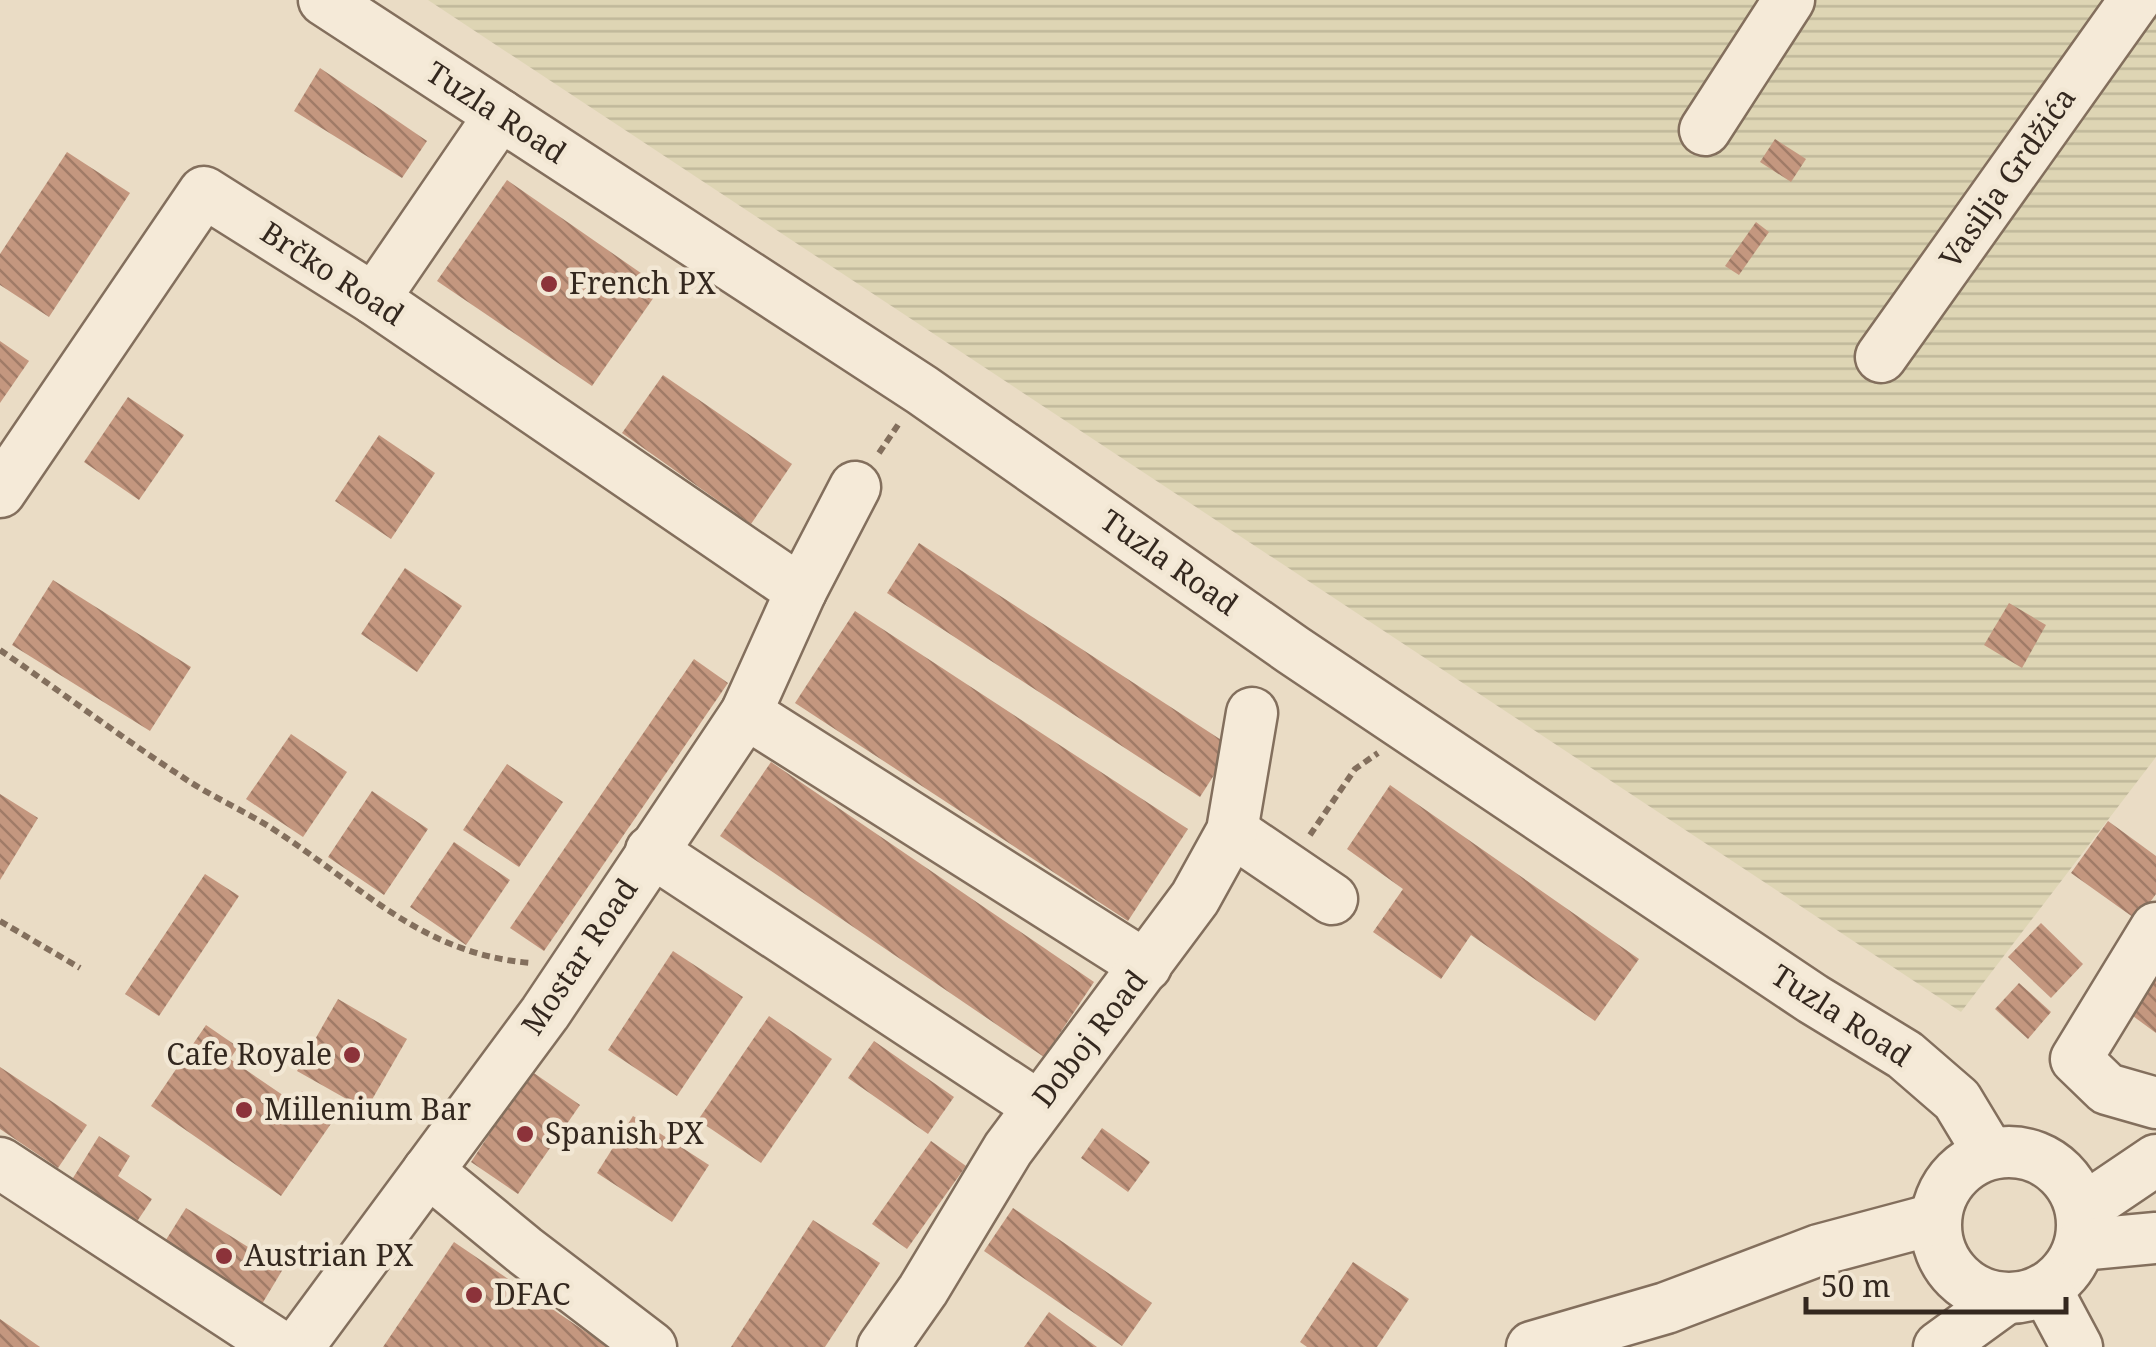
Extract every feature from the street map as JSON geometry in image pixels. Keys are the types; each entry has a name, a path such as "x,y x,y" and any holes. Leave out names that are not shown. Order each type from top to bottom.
{"street":[{"name":"Tuzla Road","path":"324,0 922,390 1292,650 1813,999 1905,1056 1958,1100 1989,1153"},
{"path":"1705,130 1789,0"},
{"name":"Vasilja Grdžića","path":"1881,357 2135,0"},
{"path":"374,299 500,115"},
{"name":"Brčko Road","path":"0,492 204,192 374,299 801,591"},
{"name":"Mostar Road","path":"298,1347 570,974 746,713 801,591 856,487"},
{"path":"746,713 1146,966"},
{"name":"Doboj Road","path":"883,1347 923,1290 1008,1148 1195,898 1232,831 1252,713"},
{"path":"1232,831 1332,900"},
{"path":"651,851 1038,1106"},
{"path":"2156,928 2076,1059 2108,1089 2156,1102"},
{"path":"1939,1347 2025,1294 2073,1262 2081,1228 2074,1190 2053,1165 2013,1151 1989,1153 1970,1162 1949,1181 1935,1220 1937,1244 1947,1266 1971,1288 2025,1294 2077,1347"},
{"path":"2081,1228 2156,1160"},
{"path":"0,1163 282,1347"},
{"path":"428,1171 651,1347"},
{"path":"1532,1347 1666,1308 1819,1250 1935,1220"},
{"path":"2081,1228 2156,1238"}],"path":[{"path":"856,487 922,390"},
{"path":"0,650 182,777 274,830 384,910 424,934 479,956 548,965 570,974"},
{"path":"1287,869 1355,769 1388,746 1404,722"},
{"path":"0,922 80,968"}],"shaded area":[{"path":"428,0 2156,0 2156,757 1961,1012"}],"building":[{"path":"320,68 427,141 402,178 294,111"},
{"path":"1775,139 1806,159 1791,182 1760,162"},
{"path":"67,152 130,193 49,317 0,285 0,254"},
{"name":"French PX","path":"507,180 661,287 592,386 437,281"},
{"path":"1756,222 1769,232 1739,275 1725,266"},
{"path":"0,341 29,361 0,403"},
{"path":"663,375 792,464 751,524 622,433"},
{"path":"128,397 184,435 139,500 84,462"},
{"path":"379,435 435,473 391,539 335,501"},
{"path":"919,543 1232,747 1200,797 887,593"},
{"path":"405,568 462,606 417,672 361,634"},
{"path":"53,580 191,667 150,731 12,645"},
{"path":"2009,603 2046,625 2022,668 1984,645"},
{"path":"855,611 1188,829 1128,921 795,703"},
{"path":"694,659 728,683 544,951 510,928"},
{"path":"291,734 347,772 303,837 246,799"},
{"path":"771,762 1094,982 1044,1057 720,836"},
{"path":"507,764 563,802 519,867 463,830"},
{"path":"1390,785 1639,959 1595,1021 1471,935 1441,979 1373,932 1403,889 1347,849"},
{"path":"372,791 428,829 384,895 328,857"},
{"path":"0,794 38,818 0,880"},
{"path":"2108,821 2156,856 2156,894 2137,920 2071,873"},
{"path":"454,842 510,880 466,945 410,907"},
{"path":"205,874 239,896 159,1016 125,994"},
{"path":"2041,923 2083,964 2051,998 2008,957"},
{"path":"673,951 743,997 677,1096 608,1050"},
{"path":"2156,955 2156,1033 2122,1008"},
{"path":"2019,983 2051,1012 2028,1039 1995,1009"},
{"name":"Cafe Royale","path":"338,999 407,1039 366,1110 297,1071"},
{"path":"769,1016 832,1059 761,1163 698,1120"},
{"name":"Millenium Bar","path":"206,1025 238,1047 230,1059 293,1102 302,1091 337,1115 281,1196 151,1106"},
{"path":"874,1041 954,1097 928,1134 848,1078"},
{"path":"0,1067 87,1125 58,1168 0,1129"},
{"name":"Spanish PX","path":"531,1071 580,1105 518,1194 471,1162"},
{"path":"633,1116 709,1165 672,1222 597,1173"},
{"path":"1102,1128 1150,1162 1128,1192 1081,1158"},
{"path":"99,1136 130,1156 118,1176 152,1199 132,1229 68,1186"},
{"path":"931,1141 966,1166 907,1249 872,1224"},
{"name":"Austrian PX","path":"186,1208 283,1269 262,1304 164,1243"},
{"path":"1013,1208 1152,1303 1122,1346 984,1251"},
{"path":"813,1220 880,1263 825,1347 731,1347"},
{"name":"DFAC","path":"454,1242 608,1347 383,1347"},
{"path":"1353,1262 1409,1299 1377,1347 1307,1347 1300,1342"},
{"path":"1049,1312 1097,1347 1024,1347"},
{"path":"0,1319 40,1347 0,1347"}],"place":[{"name":"French PX","path":"549,284"},
{"name":"Cafe Royale","path":"352,1055"},
{"name":"Millenium Bar","path":"244,1110"},
{"name":"Spanish PX","path":"525,1134"},
{"name":"Austrian PX","path":"224,1256"},
{"name":"DFAC","path":"474,1295"}]}
